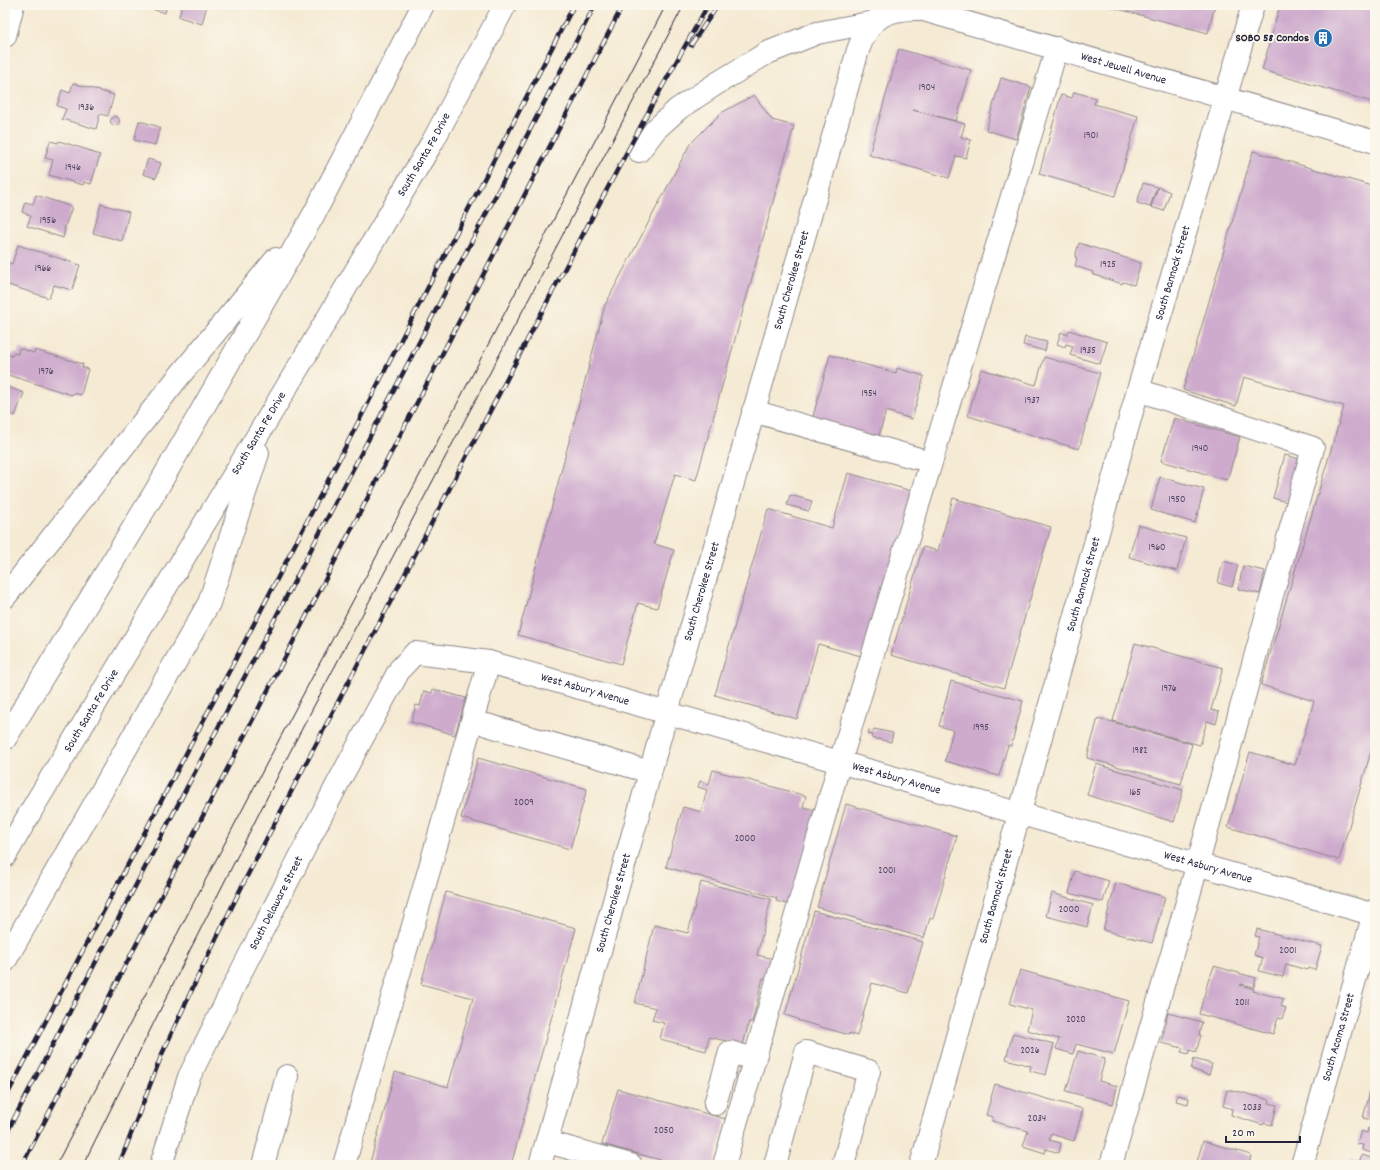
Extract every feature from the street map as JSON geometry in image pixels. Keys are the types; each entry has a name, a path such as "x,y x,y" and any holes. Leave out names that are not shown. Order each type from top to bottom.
{"main road":[{"path":"5,36 14,5"},
{"path":"5,739 155,492 314,214 423,5"},
{"name":"South Santa Fe Drive","path":"5,856 42,792 434,141 505,5"},
{"name":"South Bannock Street","path":"920,1165 1138,390 1253,5"},
{"name":"West Jewell Avenue","path":"874,22 888,13 904,8 920,9 1375,142"},
{"path":"639,151 656,129 678,109 767,53 816,33 874,22"},
{"name":"South Cherokee Street","path":"540,1165 667,712 858,50 864,34 874,22"},
{"path":"724,1165 840,762 1057,48"},
{"path":"5,597 176,380 314,214"},
{"path":"1111,1165 1198,864 1313,448 1138,390"},
{"path":"754,411 916,458"},
{"path":"5,961 209,603 270,415"},
{"name":"West Asbury Avenue","path":"415,653 489,662 1019,814 1375,913"},
{"name":"South Delaware Street","path":"161,1165 189,1076 336,788 400,669 415,653"},
{"path":"344,1165 489,662"},
{"path":"488,725 650,772"},
{"name":"South Acoma Street","path":"1302,1165 1375,913"},
{"path":"715,1104 730,1052 754,1060"},
{"path":"775,1165 806,1052 869,1070 843,1165"},
{"path":"263,1165 287,1076"},
{"path":"546,1142 631,1165"}],"building":[{"path":"139,5 167,5 165,13"},
{"path":"182,5 207,5 202,24 179,17"},
{"path":"1103,5 1215,5 1208,33"},
{"name":"SOBO 58 Condos","path":"1280,5 1375,5 1375,103 1262,70"},
{"path":"899,49 971,70 956,121 913,110 965,124 961,137 971,140 966,158 956,156 949,178 869,155"},
{"path":"1001,78 1031,87 1016,139 986,130"},
{"path":"73,83 114,95 108,116 100,114 96,129 62,119 66,109 57,106 62,90 70,93"},
{"path":"1074,92 1096,98 1094,104 1138,116 1115,196 1039,174 1061,95 1072,98"},
{"path":"754,95 772,120 794,126 696,480 675,474 654,544 674,550 657,608 638,603 621,664 518,635 605,305 690,144 721,113"},
{"path":"113,117 117,117 119,121 117,125 113,125 111,123 111,119"},
{"path":"139,121 160,127 155,145 134,140"},
{"path":"50,141 58,143 59,141 100,155 91,184 84,182 83,185 49,175 53,160 45,158"},
{"path":"1253,151 1375,187 1375,738 1339,860 1228,827 1250,752 1295,765 1314,701 1261,685 1344,406 1244,377 1236,406 1183,390"},
{"path":"148,159 161,163 156,178 143,174"},
{"path":"1143,183 1157,187 1150,207 1137,203"},
{"path":"1158,187 1170,192 1164,211 1151,207"},
{"path":"36,195 72,207 64,229 63,238 27,226 31,216 22,212 25,202 33,204"},
{"path":"101,204 129,212 122,241 93,233"},
{"path":"1079,243 1141,263 1134,285 1123,282 1122,284 1092,274 1093,272 1075,266 1077,258 1075,257"},
{"path":"18,245 80,265 72,290 54,285 49,298 5,284 7,276 5,276 5,272 8,262 12,264"},
{"path":"1069,330 1107,342 1100,364 1070,355 1073,346 1066,344 1065,347 1057,344 1061,332 1067,335"},
{"path":"1025,337 1047,342 1045,351 1023,345"},
{"path":"19,348 34,353 35,350 83,364 82,367 88,369 81,395 73,393 72,395 5,374 5,354 12,356 13,353 18,354"},
{"path":"830,355 896,373 897,368 924,376 912,419 886,411 878,439 812,420"},
{"path":"1044,357 1100,373 1079,449 968,416 981,369 1036,385"},
{"path":"5,386 24,393 15,416 5,412"},
{"path":"1174,418 1240,437 1227,480 1161,461"},
{"path":"1285,455 1303,460 1290,503 1273,498"},
{"path":"848,473 915,492 868,658 818,644 797,719 715,695 768,509 832,528"},
{"path":"1160,477 1204,489 1195,523 1151,510"},
{"path":"790,495 812,501 809,511 787,505"},
{"path":"953,498 1051,527 1004,688 891,655 923,547 938,551"},
{"path":"1138,525 1186,538 1177,571 1129,557"},
{"path":"1223,561 1238,565 1232,587 1218,583"},
{"path":"1243,566 1265,571 1260,594 1238,589"},
{"path":"1135,643 1223,668 1211,710 1219,712 1216,724 1207,721 1200,745 1113,721"},
{"path":"951,681 1023,701 1011,746 1008,745 999,776 945,761 953,730 939,726"},
{"path":"433,689 466,698 455,735 411,722 416,705 420,706 424,691 432,693"},
{"path":"1098,718 1192,744 1181,784 1087,758"},
{"path":"874,729 893,733 891,742 872,738 873,735 868,734 869,730 873,731"},
{"path":"478,758 587,789 570,849 461,818"},
{"path":"1096,764 1183,790 1174,822 1087,795"},
{"path":"713,770 806,796 803,807 823,812 797,907 776,901 777,898 666,867 683,807 701,812 707,790 698,787 700,781 709,784"},
{"path":"846,804 957,836 933,919 930,918 924,938 817,907"},
{"path":"1075,871 1109,881 1103,902 1069,893"},
{"path":"701,882 771,899 757,955 779,960 774,981 763,978 752,1022 749,1022 743,1045 709,1037 706,1051 660,1039 664,1023 652,1020 656,1008 635,1003 654,925 688,933"},
{"path":"1116,883 1165,897 1152,943 1103,930"},
{"path":"446,892 576,928 511,1165 379,1165 370,1163 395,1072 448,1087 473,998 421,984"},
{"path":"1052,893 1093,905 1087,927 1046,916"},
{"path":"814,911 923,942 908,993 872,983 857,1036 797,1020 798,1019 785,1015"},
{"path":"1257,929 1322,946 1315,970 1308,968 1307,970 1286,964 1283,977 1259,971 1263,958 1254,955 1259,937 1255,936"},
{"path":"1214,966 1256,978 1254,987 1240,985 1254,989 1253,991 1284,999 1281,1006 1286,1008 1282,1019 1278,1018 1273,1034 1199,1014"},
{"path":"1020,970 1129,1001 1114,1054 1076,1044 1073,1054 1056,1049 1059,1039 1027,1030 1032,1010 1010,1004"},
{"path":"1168,1013 1202,1022 1199,1035 1201,1035 1196,1052 1190,1050 1189,1054 1181,1052 1183,1048 1161,1043"},
{"path":"1013,1033 1054,1044 1046,1075 1030,1071 1031,1066 1006,1059"},
{"path":"1078,1051 1105,1059 1099,1081 1117,1086 1113,1104 1066,1091"},
{"path":"1194,1059 1212,1064 1209,1075 1191,1069"},
{"path":"995,1084 1083,1109 1074,1141 1051,1134 1049,1140 1061,1143 1059,1153 1046,1149 1045,1153 1023,1146 1028,1131 992,1121 993,1117 986,1115"},
{"path":"618,1089 726,1119 714,1165 679,1165 602,1144"},
{"path":"1227,1090 1237,1091 1270,1100 1269,1103 1277,1105 1272,1125 1264,1123 1263,1125 1231,1115 1232,1109 1223,1106"},
{"path":"1370,1092 1375,1093 1375,1123 1372,1122 1372,1120 1363,1118"},
{"path":"1178,1095 1189,1098 1188,1104 1176,1101"},
{"path":"1368,1128 1375,1130 1375,1154 1362,1150 1363,1145 1357,1144 1361,1131 1367,1133"},
{"path":"1203,1141 1251,1155 1249,1165 1196,1165"},
{"path":"1362,1155 1375,1159 1375,1165 1350,1165 1351,1160 1359,1162"}],"tram line":[{"path":"56,1165 666,5"},
{"path":"83,1165 295,742 684,5"}],"railway":[{"path":"5,1099 244,643 574,5"},
{"path":"5,1136 595,5"},
{"path":"22,1165 623,5"},
{"path":"119,1165 162,1054 245,880 557,283 652,105 708,5"},
{"path":"691,45 718,5"}],"place":[{"name":"SOBO 58 Condos","path":"1323,38"}]}
